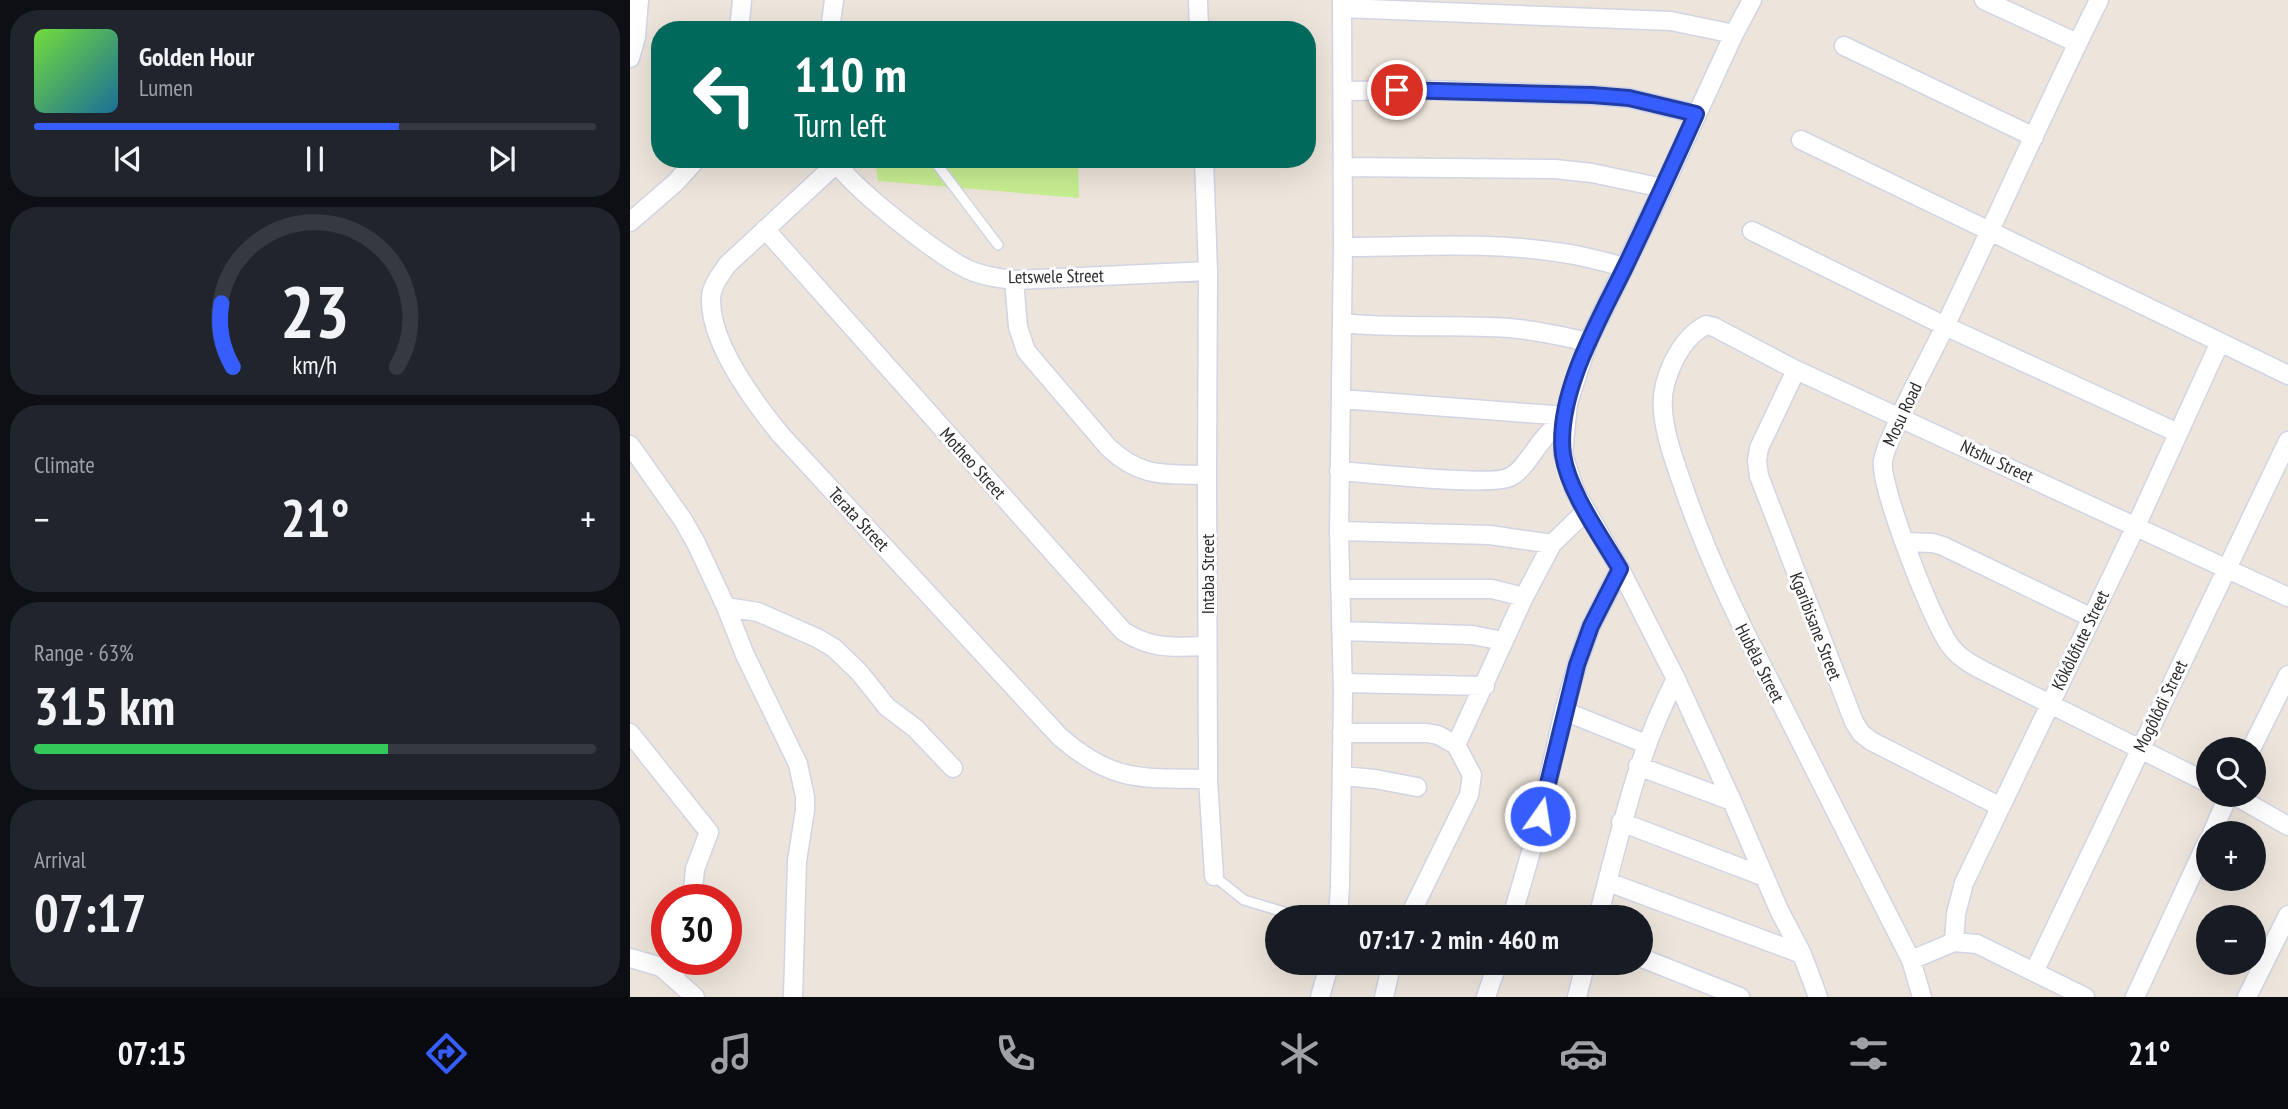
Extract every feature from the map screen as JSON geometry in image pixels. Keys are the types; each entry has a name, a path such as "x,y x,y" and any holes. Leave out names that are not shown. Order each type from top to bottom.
{"street":[{"path":"630,58 636,37 639,0"},
{"path":"740,21 742,0"},
{"path":"831,21 834,0"},
{"path":"1198,0 1199,21"},
{"path":"1752,0 1588,342 1573,383 1563,454 1571,480 1586,511 1620,569 1676,679 1802,954 1818,997"},
{"path":"1984,0 2077,43"},
{"name":"Mosu Road","path":"2099,0 1900,416 1887,446 1882,469 1888,497 1904,541 1934,616 1951,648 1982,670 2196,777"},
{"path":"1339,905 1343,682 1339,531 1344,91 1342,4 1671,22 1734,34"},
{"path":"1844,46 2034,136"},
{"path":"1344,91 1424,90 1592,95 1629,98 1696,114"},
{"path":"1801,141 2288,374"},
{"path":"1343,167 1555,169 1592,173 1663,188"},
{"path":"630,222 689,168"},
{"name":"Terata Street","path":"829,168 727,265 715,282 711,298 717,330 738,376 756,405 780,435 1060,737 1081,755 1101,768 1124,775 1208,779"},
{"name":"Letswele Street","path":"841,168 863,190 949,259 980,273 1014,280 1208,271"},
{"path":"1204,168 1208,271"},
{"name":"Motheo Street","path":"765,229 1123,631 1139,641 1169,648 1207,646"},
{"path":"1752,231 1945,326 2178,433"},
{"path":"1343,247 1529,249 1561,252 1625,267"},
{"name":"Intaba Street","path":"1208,271 1208,779 1214,876"},
{"path":"1014,280 1018,327 1026,351 1108,447 1122,461 1137,469 1164,474 1207,475"},
{"path":"1342,323 1378,327 1507,328 1538,331 1588,342"},
{"name":"Ntshu Street","path":"1706,325 1725,331 1796,370 2228,567 2288,597"},
{"name":"Hubêla Street","path":"1706,325 1690,337 1682,348 1663,395 1663,411 1678,470 1696,524 1731,604 1911,960 1922,997"},
{"name":"Kôkôlôfute Street","path":"1954,942 1959,898 2090,617 2136,526 2220,342"},
{"name":"Kgaribisane Street","path":"1796,370 1759,448 1759,476 1847,708 1861,733 1871,741 2001,807"},
{"path":"1341,399 1566,418"},
{"path":"1339,471 1458,480 1503,480 1514,474 1547,433 1566,418"},
{"name":"Mogôlôdi Street","path":"2034,972 2288,441"},
{"path":"630,445 683,520 798,764 805,797 797,861 793,997"},
{"path":"1456,745 1524,597 1552,544 1586,511"},
{"path":"1339,531 1490,535 1552,544"},
{"path":"1904,541 1943,546 2090,617"},
{"path":"1515,905 1535,838 1564,711 1591,626 1620,569"},
{"path":"1340,589 1493,589 1524,597"},
{"path":"726,607 758,612 834,648 859,672 887,707 915,728 953,768"},
{"path":"1341,631 1452,634 1503,641"},
{"path":"2257,737 2288,675"},
{"path":"1601,905 1621,822 1646,744 1676,679"},
{"path":"1343,682 1485,686"},
{"path":"1564,711 1646,744"},
{"path":"630,733 709,832 695,869 694,884"},
{"path":"1342,733 1438,735 1456,745 1472,775 1469,795 1415,905"},
{"path":"1639,766 1732,801"},
{"path":"1342,776 1417,787"},
{"path":"2254,807 2288,826"},
{"path":"1621,822 1765,877"},
{"path":"2136,997 2196,866"},
{"path":"1608,882 1802,954"},
{"path":"2247,997 2288,915"},
{"path":"1911,960 1954,942 1977,944 2085,997"},
{"path":"630,958 651,962 674,977 695,997"},
{"path":"1653,962 1740,997"},
{"path":"1320,997 1326,975"},
{"path":"1384,997 1389,975"},
{"path":"1486,997 1494,975"},
{"path":"1578,997 1583,975"}],"lane":[{"path":"940,168 998,245"},
{"path":"1214,876 1244,900 1265,906"}],"green space":[{"path":"876,168 1078,168 1079,198 878,181"}],"route":[{"path":"1397,90 1592,95 1629,98 1696,114 1588,342 1568,404 1563,438 1567,470 1575,491 1620,569 1591,626 1577,665 1540,816"}]}
